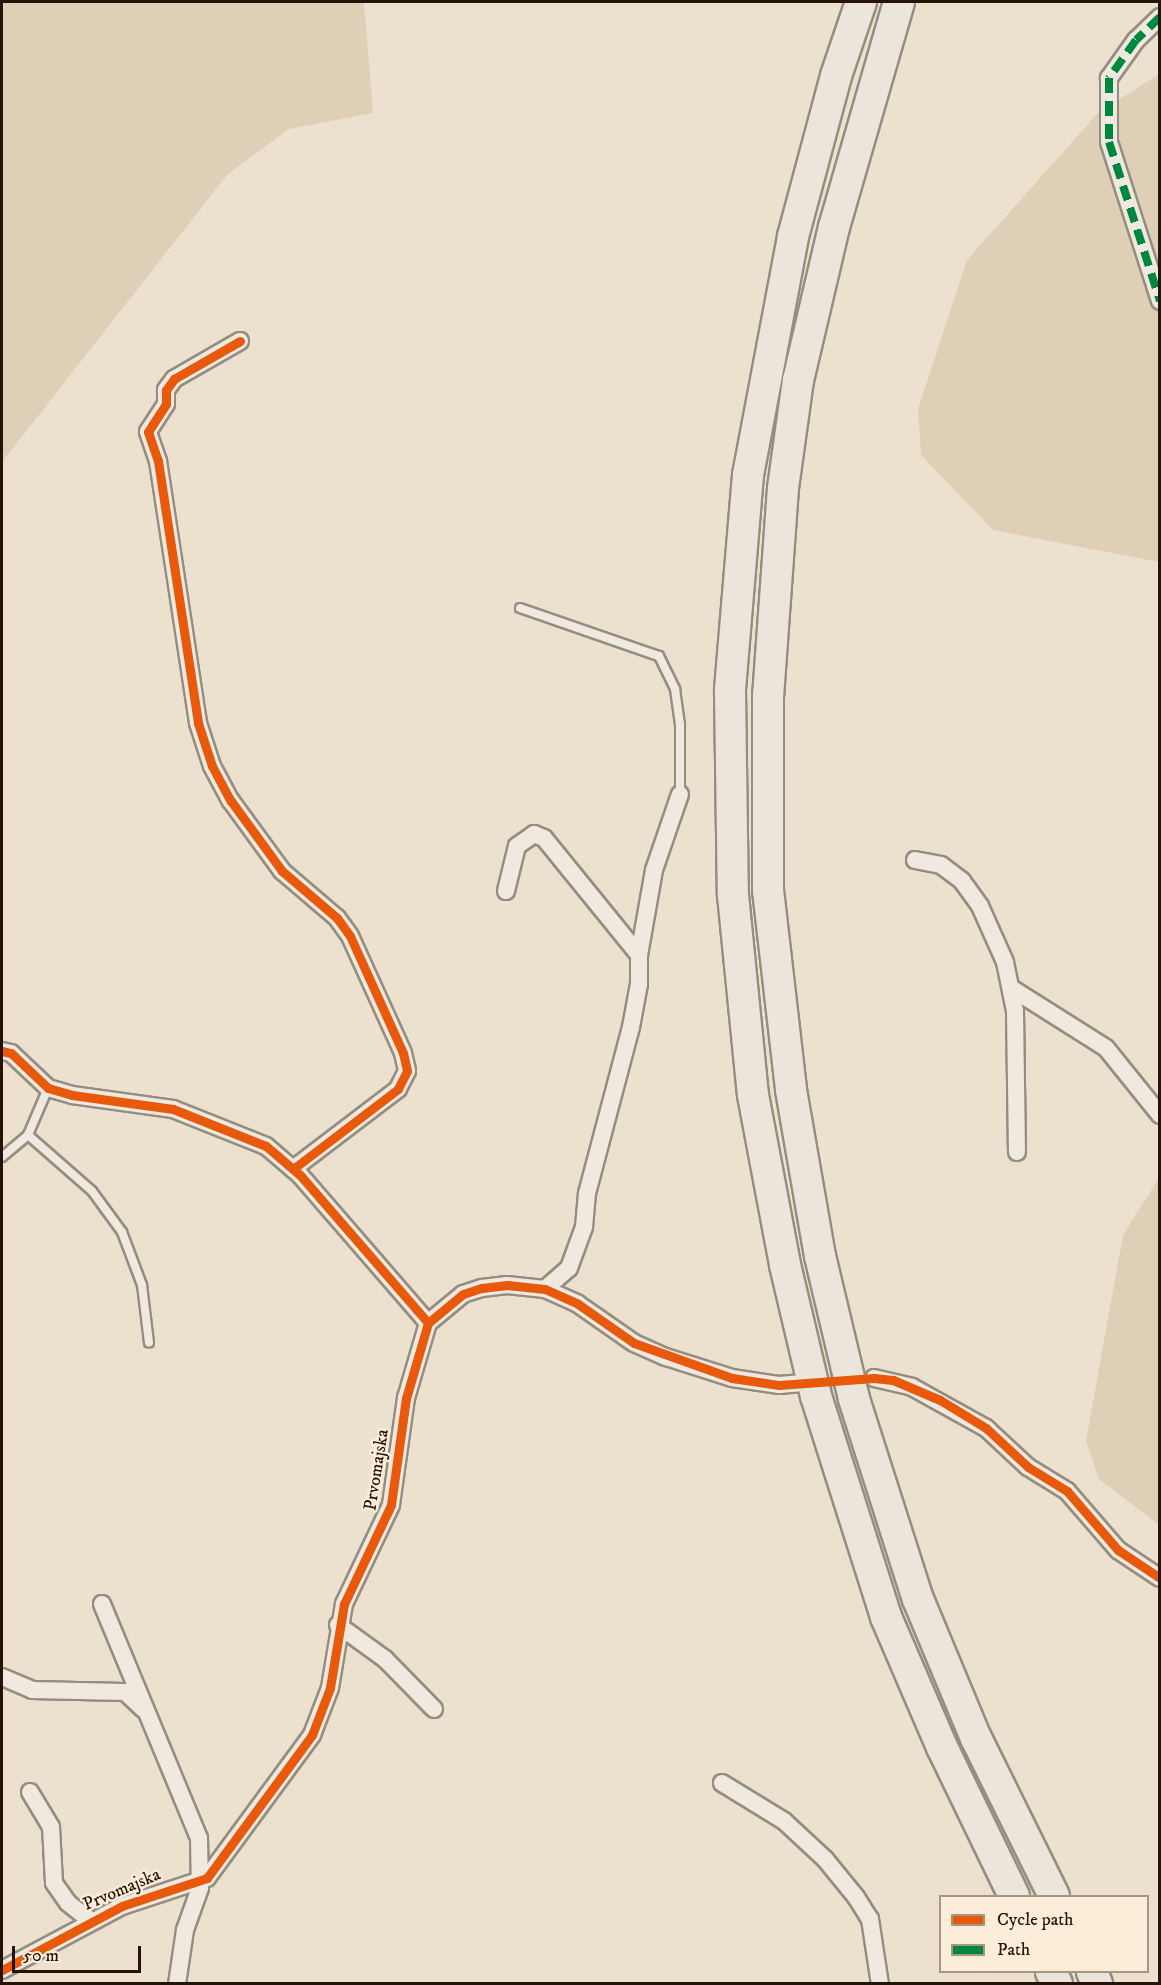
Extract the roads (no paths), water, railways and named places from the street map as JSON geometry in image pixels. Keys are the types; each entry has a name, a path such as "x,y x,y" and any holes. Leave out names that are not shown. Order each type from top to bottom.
{"highway":[{"path":"861,2 836,76 793,237 748,475 730,691 733,895 753,1095 785,1265 816,1396 886,1617 942,1747 1014,1895"},
{"path":"898,2 834,227 798,380 783,488 768,695 768,890 791,1090 820,1256 854,1399 918,1599 976,1738 1054,1895"}],"street":[{"path":"1160,16 1136,40 1109,78 1109,142 1160,301"},
{"path":"240,340 174,379 166,390 166,404 148,432 164,495 198,723 212,766 231,801 282,870 337,918 350,936 403,1053 407,1071 398,1089 293,1169"},
{"path":"545,1289 569,1268 580,1242 587,1193 631,1027 639,984 639,955 654,870 680,794"},
{"path":"507,891 517,846 534,834 544,838 639,955"},
{"path":"915,860 941,865 962,881 994,932 1011,988 1017,1074 1017,1152"},
{"path":"1011,988 1107,1048 1160,1114"},
{"path":"2,1051 10,1053 48,1088 72,1095 173,1109 266,1146 293,1169 428,1323 463,1294 483,1287 507,1285 545,1289 578,1304 634,1343 666,1357 732,1378 778,1385 803,1383"},
{"name":"Prvomajska","path":"2,1970 91,1921 167,1888 201,1881 214,1872 312,1735 330,1688 338,1625 350,1588 366,1563 392,1505 406,1398 428,1323"},
{"path":"874,1378 912,1387 986,1428 1029,1467 1067,1491 1118,1550 1160,1578"},
{"path":"102,1604 131,1666 146,1712 190,1810 199,1838 201,1881 185,1930 182,1983"},
{"path":"338,1625 385,1659 434,1709"},
{"path":"2,1677 32,1690 125,1692 146,1712"},
{"path":"723,1783 784,1821 825,1859 856,1897 870,1919 880,1983"},
{"path":"30,1792 51,1827 54,1883 68,1903 91,1921"}],"lane":[{"path":"520,608 659,656 675,689 680,725 680,794"},
{"path":"2,1156 28,1135 48,1088"},
{"path":"28,1135 92,1191 122,1232 142,1285 149,1343"}],"tunnel":[{"path":"806,1382 874,1378"}]}
